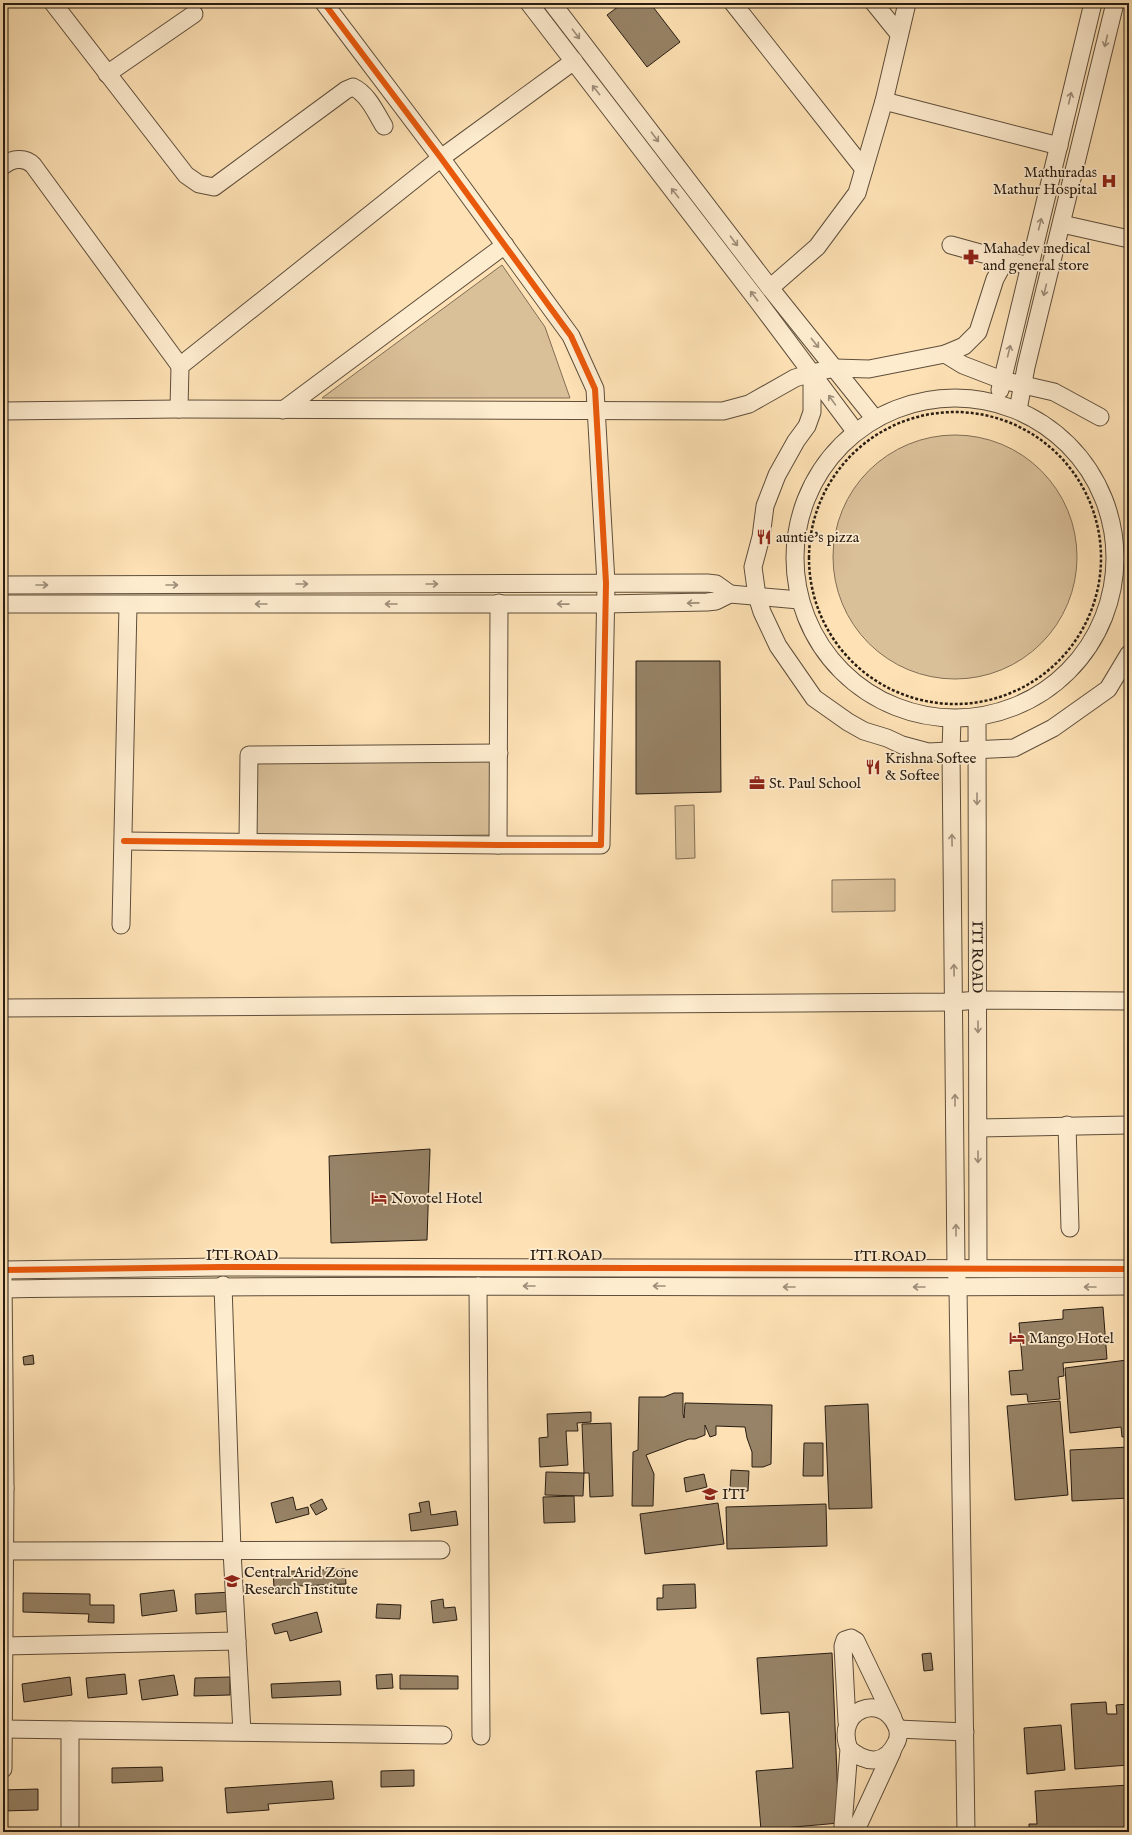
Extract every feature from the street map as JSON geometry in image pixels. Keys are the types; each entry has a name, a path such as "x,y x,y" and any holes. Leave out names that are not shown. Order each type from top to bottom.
{"street":[{"path":"53,3 186,175 199,184 214,187 346,90 354,87 364,95 384,126"},
{"path":"124,841 601,845 606,583 595,389 571,336 441,158 324,3"},
{"path":"529,3 812,373 855,432"},
{"path":"552,3 770,288 875,419"},
{"path":"733,3 864,169"},
{"path":"874,3 899,34"},
{"path":"770,288 822,241 857,193 884,102 907,3"},
{"path":"997,402 1093,3"},
{"path":"1018,410 1115,3"},
{"path":"107,74 194,14"},
{"path":"180,366 441,158 574,61"},
{"path":"884,102 1059,146"},
{"path":"3,166 7,162 20,159 28,160 33,165 180,366 179,409"},
{"path":"1062,224 1129,239"},
{"path":"282,410 505,245"},
{"path":"951,245 1030,266"},
{"path":"3,410 179,409 596,412 723,411 750,404 795,378 812,373 835,368 868,369 945,354 964,346 978,332 995,279 1001,268 1009,261"},
{"path":"945,354 963,365 1002,380 1054,392 1100,417"},
{"path":"812,373 812,412 810,419 807,426 796,440 777,475 765,506 761,537 753,567 757,596 762,612 778,646 814,698 837,716 864,731 887,738 902,745 928,752 1014,748 1053,728 1108,689 1129,654"},
{"path":"954,397 976,398 997,402 1030,415 1061,436 1082,458 1103,493 1115,534 1122,577 1104,619 1073,667 1039,695 1011,708 977,718 940,718 883,702 835,666 810,631 799,600 794,568 795,536 802,506 816,477 829,457 855,432 875,419 898,408 954,397"},
{"path":"3,585 707,583 716,584 730,594"},
{"path":"3,604 605,604 707,602 716,601 730,594 799,600"},
{"path":"498,845 499,603"},
{"path":"121,925 128,605"},
{"name":"ITI ROAD","path":"977,718 978,1268"},
{"name":"ITI ROAD","path":"952,719 951,751 956,1269"},
{"path":"248,842 249,755 499,754"},
{"path":"3,1008 1129,1000"},
{"path":"978,1128 1067,1125 1129,1125"},
{"path":"1067,1125 1070,1228"},
{"name":"ITI ROAD","path":"3,1270 222,1268 1129,1269"},
{"path":"956,1269 958,1288 966,1832"},
{"path":"3,1270 3,1769"},
{"path":"223,1285 232,1551 242,1732"},
{"name":"ITI ROAD","path":"3,1289 223,1285 958,1288 1129,1286"},
{"path":"478,1286 481,1736"},
{"path":"4,1551 441,1550"},
{"path":"845,1832 843,1826 849,1749 845,1731 847,1722 842,1646 845,1640 851,1638 856,1641 896,1723 897,1741 854,1832"},
{"path":"4,1646 237,1641"},
{"path":"847,1722 856,1712 869,1708 883,1710 896,1723 965,1732"},
{"path":"3,1730 443,1735"},
{"path":"70,1730 70,1832"},
{"path":"849,1749 859,1757 869,1760 880,1759 892,1752"}],"path":[{"path":"940,413 974,413 993,416 1023,428 1052,447 1070,466 1090,499 1100,536 1101,575 1091,613 1063,657 1032,683 1006,695 975,703 952,705 942,704 889,689 846,656 823,624 813,596 808,568 809,538 816,510 828,484 841,466 858,448 875,435 903,421 940,413"}],"shaded area":[{"path":"502,265 545,327 570,398 322,398"},
{"path":"955,435 979,438 1002,445 1023,456 1041,471 1056,489 1067,510 1074,533 1077,557 1074,581 1067,604 1056,625 1041,643 1023,658 1002,669 979,676 955,679 931,676 908,669 887,658 869,643 854,625 843,604 836,581 833,557 836,533 843,510 854,489 869,471 887,456 908,445 931,438"},
{"path":"493,761 493,835 252,837 252,762"},
{"path":"694,805 695,858 676,859 675,806"},
{"path":"895,879 895,911 832,912 832,880"}],"building":[{"path":"623,3 650,3 680,42 647,67 607,15"},
{"path":"636,661 720,661 721,792 636,794"},
{"name":"Novotel Hotel","path":"430,1149 427,1240 331,1243 329,1156"},
{"path":"1103,1307 1107,1359 1063,1363 1064,1376 1058,1377 1060,1399 1028,1402 1027,1394 1011,1395 1009,1371 1023,1370 1019,1323 1063,1319 1063,1310"},
{"path":"33,1355 34,1364 24,1365 23,1357"},
{"path":"1127,1360 1129,1377 1129,1436 1122,1437 1121,1427 1070,1433 1065,1368"},
{"path":"674,1393 683,1393 684,1418 685,1403 772,1405 771,1464 763,1467 752,1467 752,1452 745,1427 716,1426 716,1435 710,1437 705,1425 705,1435 695,1439 689,1439 646,1455 654,1474 653,1506 632,1506 633,1452 638,1450 639,1397 664,1397"},
{"path":"1060,1401 1068,1495 1015,1500 1007,1406"},
{"path":"868,1404 872,1508 829,1509 825,1406"},
{"path":"591,1412 591,1422 577,1423 578,1431 566,1431 568,1465 540,1467 539,1438 548,1437 547,1414"},
{"path":"611,1423 613,1496 590,1497 589,1473 584,1473 582,1424"},
{"path":"804,1443 823,1443 823,1476 803,1476"},
{"path":"1129,1447 1129,1498 1072,1501 1070,1450"},
{"path":"731,1470 749,1471 748,1491 730,1490"},
{"path":"546,1472 584,1473 583,1496 545,1495"},
{"path":"704,1474 707,1487 686,1492 684,1478"},
{"path":"574,1496 575,1522 544,1523 543,1497"},
{"path":"293,1497 296,1510 308,1507 309,1514 276,1523 271,1503"},
{"path":"322,1499 327,1509 316,1515 310,1505"},
{"path":"429,1501 431,1515 456,1511 458,1525 411,1531 409,1514 421,1512 419,1503"},
{"path":"718,1503 724,1544 645,1554 640,1514"},
{"path":"826,1504 827,1546 727,1549 726,1507"},
{"path":"345,1569 346,1584 274,1587 273,1572"},
{"path":"695,1584 696,1608 657,1610 657,1598 663,1598 663,1585"},
{"path":"174,1590 177,1611 142,1616 140,1594"},
{"path":"232,1592 233,1611 196,1614 195,1594"},
{"path":"23,1593 90,1594 90,1605 114,1605 114,1623 88,1622 89,1614 23,1612"},
{"path":"443,1599 444,1608 455,1607 457,1620 433,1623 431,1601"},
{"path":"377,1604 401,1605 400,1619 376,1618"},
{"path":"317,1612 322,1632 290,1641 287,1631 275,1634 272,1624"},
{"path":"832,1653 839,1823 761,1830 756,1771 793,1768 789,1712 761,1714 757,1658"},
{"path":"931,1653 933,1670 924,1671 922,1654"},
{"path":"125,1674 127,1694 88,1698 86,1678"},
{"path":"392,1674 393,1688 377,1689 376,1675"},
{"path":"174,1675 178,1695 142,1700 139,1680"},
{"path":"400,1675 458,1676 458,1689 400,1689"},
{"path":"70,1677 72,1695 24,1702 22,1684"},
{"path":"230,1677 230,1695 194,1696 195,1678"},
{"path":"340,1681 341,1695 272,1698 271,1684"},
{"path":"1106,1702 1107,1714 1117,1714 1116,1705 1129,1704 1129,1765 1075,1769 1071,1704"},
{"path":"1061,1725 1065,1770 1027,1774 1024,1728"},
{"path":"162,1767 163,1781 112,1783 112,1768"},
{"path":"414,1770 414,1786 381,1787 381,1771"},
{"path":"332,1781 334,1799 268,1804 269,1810 227,1813 225,1788"},
{"path":"1129,1785 1129,1832 1029,1832 1029,1824 1037,1824 1035,1791"},
{"path":"38,1789 38,1810 3,1811 3,1790"}],"cycle path":[{"path":"124,841 601,845 606,583 595,389 571,336 441,158 324,3"},
{"path":"3,1270 222,1267 1129,1269"}],"place":[{"name":"Mathuradas Mathur Hospital","path":"1109,181"},
{"name":"Mahadev medical and general store","path":"971,257"},
{"name":"auntie's pizza","path":"764,537"},
{"name":"Krishna Softee & Softee","path":"873,767"},
{"name":"St. Paul School","path":"757,783"},
{"name":"Novotel Hotel","path":"379,1198"},
{"name":"Mango Hotel","path":"1017,1338"},
{"name":"ITI","path":"710,1494"},
{"name":"Central Arid Zone Research Institute","path":"232,1581"}]}
